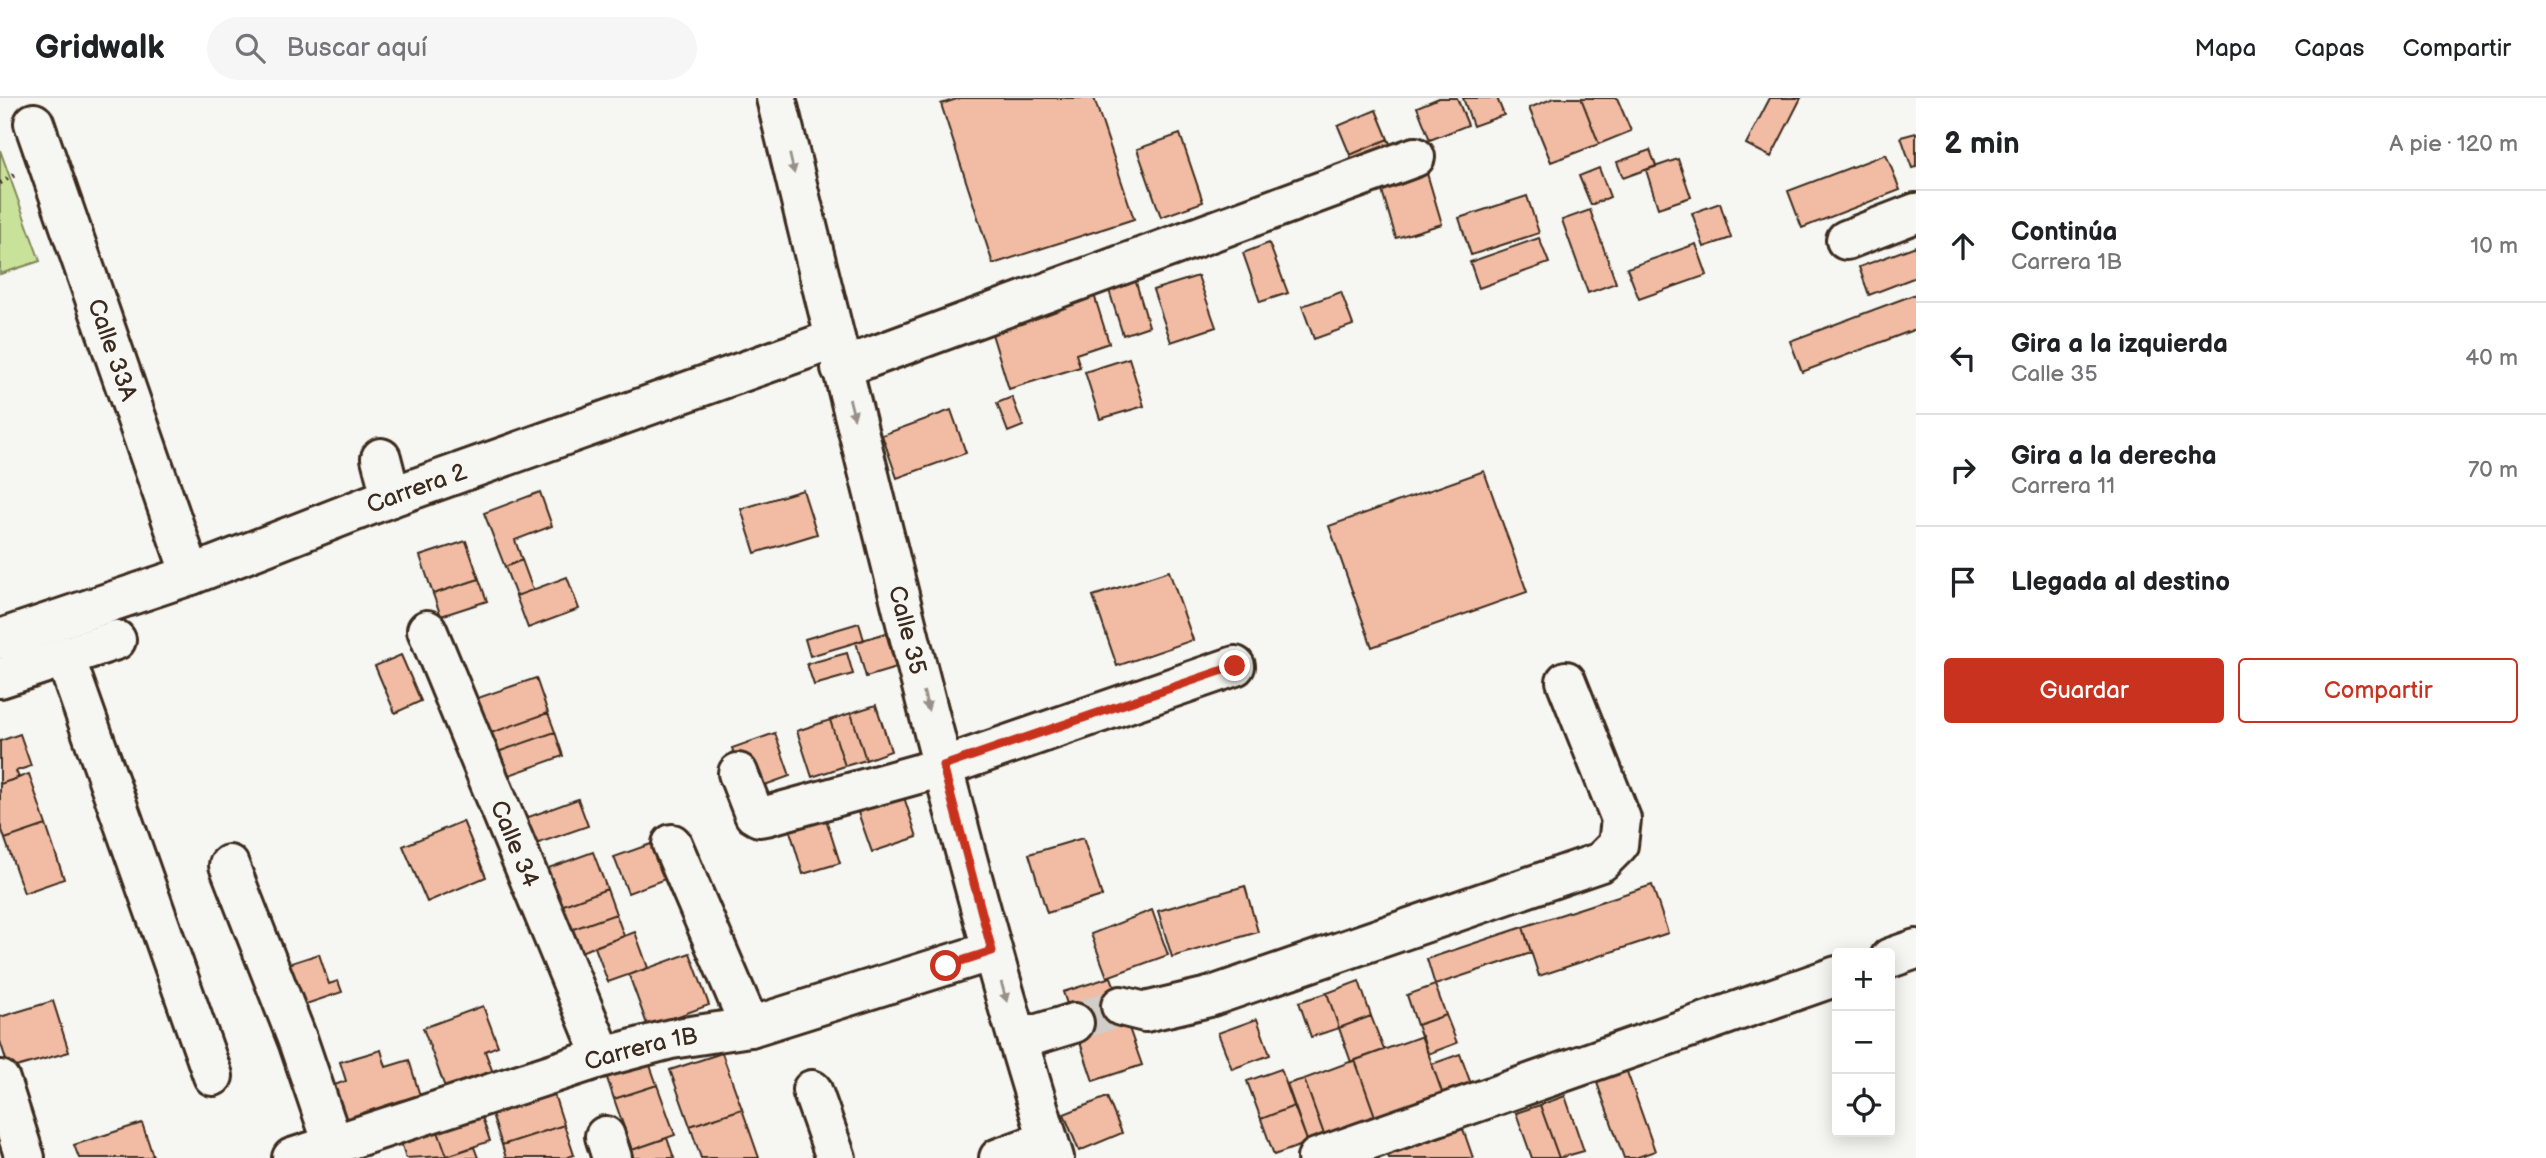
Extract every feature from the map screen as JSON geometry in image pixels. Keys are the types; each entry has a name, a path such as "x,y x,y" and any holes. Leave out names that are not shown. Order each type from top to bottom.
{"street":[{"name":"Calle 35","path":"776,98 943,766 992,951 1051,1149"},
{"name":"Calle 33A","path":"34,123 191,575"},
{"name":"Carrera 2","path":"0,639 191,575 391,497 838,354 1415,157"},
{"path":"1846,240 1916,213"},
{"path":"381,458 391,497"},
{"name":"Calle 34","path":"427,630 603,1057"},
{"path":"0,678 116,640"},
{"path":"65,657 213,1076"},
{"path":"738,773 754,814 759,817 943,766 1235,666"},
{"path":"1121,1006 1145,1012 1209,998 1601,862 1618,845 1620,819 1566,681"},
{"path":"672,844 750,1027"},
{"path":"229,865 298,1041 333,1144"},
{"path":"1895,956 1916,949"},
{"name":"Carrera 1B","path":"292,1158 603,1057 671,1039 750,1027 992,951"},
{"path":"1317,1158 1832,978"},
{"path":"1018,1040 1074,1023"},
{"path":"0,1080 25,1158"},
{"path":"812,1090 836,1158"},
{"path":"999,1158 1051,1149"}],"green space":[{"path":"0,150 40,261 0,274"}],"building":[{"path":"960,98 1094,98 1134,219 993,264 941,104"},
{"path":"1439,98 1457,98 1468,125 1430,140 1417,107"},
{"path":"1463,98 1497,98 1504,115 1473,126"},
{"path":"1554,98 1581,98 1599,144 1551,162 1529,108"},
{"path":"1581,98 1617,98 1631,131 1599,144"},
{"path":"1770,98 1801,98 1771,157 1746,144"},
{"path":"1376,110 1388,139 1350,155 1338,126"},
{"path":"1916,133 1916,167 1912,168 1901,137"},
{"path":"1180,134 1203,202 1161,217 1137,149"},
{"path":"1388,139 1395,155 1356,171 1350,155"},
{"path":"1650,150 1656,166 1623,178 1617,162"},
{"path":"1886,154 1900,190 1802,228 1788,191"},
{"path":"1678,159 1691,197 1658,208 1646,170"},
{"path":"1599,168 1610,197 1591,205 1579,176"},
{"path":"1426,170 1442,224 1396,238 1380,184"},
{"path":"1527,196 1539,233 1471,255 1459,218"},
{"path":"1720,203 1731,238 1704,247 1692,213"},
{"path":"1590,210 1616,283 1588,293 1562,220"},
{"path":"1539,238 1549,263 1479,288 1470,262"},
{"path":"1269,243 1288,293 1260,302 1243,253"},
{"path":"1696,244 1707,275 1639,299 1627,268"},
{"path":"1916,246 1916,277 1869,295 1859,267"},
{"path":"1198,276 1216,327 1171,342 1153,290"},
{"path":"1135,279 1149,326 1123,335 1108,287"},
{"path":"1092,288 1109,343 1076,354 1080,367 1009,389 988,321"},
{"path":"1341,292 1353,325 1314,339 1302,306"},
{"path":"1916,294 1916,329 1802,372 1790,341"},
{"path":"1129,358 1144,406 1100,419 1085,372"},
{"path":"1012,397 1023,426 1008,432 997,403"},
{"path":"951,410 966,453 897,478 882,435"},
{"path":"1484,471 1527,592 1372,647 1329,526"},
{"path":"803,490 817,534 755,553 741,509"},
{"path":"540,492 552,526 515,540 522,560 505,567 484,513"},
{"path":"466,541 479,579 433,594 420,556"},
{"path":"522,560 533,590 516,596 505,567"},
{"path":"1169,571 1193,640 1117,666 1093,596"},
{"path":"567,577 579,609 528,628 516,596"},
{"path":"479,579 487,601 441,616 433,594"},
{"path":"859,623 864,640 810,656 805,639"},
{"path":"886,633 896,668 866,677 856,642"},
{"path":"847,653 853,674 814,685 807,664"},
{"path":"401,655 421,701 395,713 375,666"},
{"path":"536,678 548,713 485,735 472,700"},
{"path":"876,705 891,751 866,760 851,713"},
{"path":"548,713 555,732 492,754 485,735"},
{"path":"851,713 866,760 845,766 830,720"},
{"path":"830,720 845,766 812,777 797,731"},
{"path":"555,732 563,756 501,778 492,754"},
{"path":"775,733 790,776 748,791 732,748"},
{"path":"20,734 31,766 16,771 19,778 0,784 0,741"},
{"path":"29,774 46,825 5,839 0,824 0,784"},
{"path":"901,788 917,837 872,852 855,804"},
{"path":"578,799 588,826 533,845 523,819"},
{"path":"826,819 840,863 803,874 790,831"},
{"path":"463,821 486,877 427,902 403,846"},
{"path":"46,825 64,879 24,893 5,839"},
{"path":"1083,838 1102,896 1047,913 1029,854"},
{"path":"659,841 673,876 628,893 614,857"},
{"path":"593,852 607,889 550,910 537,872"},
{"path":"1652,885 1668,933 1539,976 1523,927"},
{"path":"1245,886 1258,932 1172,957 1158,911"},
{"path":"607,889 616,914 559,934 550,910"},
{"path":"1152,910 1168,955 1107,977 1091,934"},
{"path":"616,914 624,936 567,957 559,934"},
{"path":"1523,927 1531,953 1435,985 1427,959"},
{"path":"635,932 648,968 608,982 595,947"},
{"path":"690,953 709,1005 648,1027 629,975"},
{"path":"319,954 329,984 338,981 342,992 303,1005 276,968"},
{"path":"1111,977 1142,1065 1093,1081 1063,992"},
{"path":"1359,981 1371,1016 1339,1028 1327,993"},
{"path":"1435,985 1446,1015 1417,1025 1407,995"},
{"path":"1327,993 1339,1028 1311,1037 1299,1002"},
{"path":"53,1001 69,1052 9,1069 0,1041 0,1017"},
{"path":"483,1006 498,1046 485,1051 493,1073 446,1090 423,1028"},
{"path":"1446,1015 1457,1043 1428,1054 1417,1025"},
{"path":"1371,1016 1384,1050 1351,1062 1339,1028"},
{"path":"1257,1019 1270,1055 1232,1069 1218,1033"},
{"path":"1422,1036 1443,1095 1376,1119 1355,1060"},
{"path":"381,1050 386,1067 409,1060 421,1099 340,1124 329,1087 346,1081 340,1062"},
{"path":"722,1053 742,1109 690,1126 670,1070"},
{"path":"1460,1054 1471,1084 1443,1095 1432,1064"},
{"path":"647,1057 657,1085 614,1099 605,1072"},
{"path":"1355,1060 1376,1119 1325,1137 1304,1079"},
{"path":"1281,1069 1294,1106 1261,1119 1247,1081"},
{"path":"1626,1069 1655,1151 1635,1158 1624,1158 1596,1080"},
{"path":"1304,1079 1325,1137 1308,1143 1287,1084"},
{"path":"657,1085 675,1135 632,1150 614,1099"},
{"path":"552,1088 564,1125 502,1145 490,1108"},
{"path":"1565,1096 1584,1151 1559,1158 1540,1105"},
{"path":"1107,1097 1122,1133 1079,1151 1064,1114"},
{"path":"1540,1105 1559,1158 1532,1158 1516,1113"},
{"path":"1294,1106 1308,1143 1274,1155 1261,1119"},
{"path":"742,1109 759,1158 701,1158 690,1126"},
{"path":"480,1111 490,1141 447,1156 436,1126"},
{"path":"142,1123 153,1156 79,1158 74,1145"},
{"path":"564,1125 574,1155 566,1158 506,1158 502,1145"},
{"path":"436,1126 447,1156 406,1158 400,1139"},
{"path":"1463,1129 1473,1158 1389,1158 1388,1155"},
{"path":"667,1138 674,1158 621,1158 620,1154"},
{"path":"474,1147 478,1158 442,1158 447,1156"}],"tunnel":[{"path":"1074,1023 1121,1006"}],"route":[{"path":"946,966 992,951 943,766 1235,666"}]}
